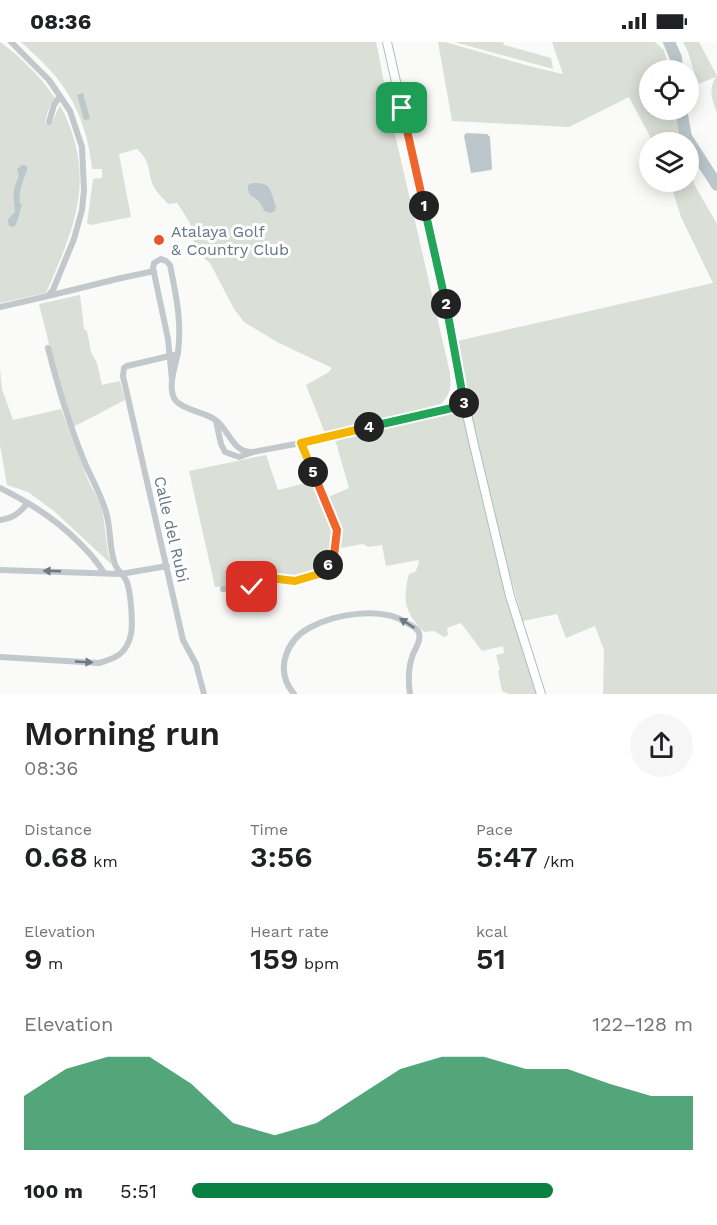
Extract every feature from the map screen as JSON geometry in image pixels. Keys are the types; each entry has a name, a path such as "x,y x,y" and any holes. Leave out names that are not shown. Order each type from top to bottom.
{"main road":[{"path":"387,42 447,307 465,405 510,596 541,694"}],"street":[{"path":"11,42 50,80 70,111 82,147 84,190 82,210 74,239 53,290 48,296"},
{"path":"49,122 54,105 60,96"},
{"path":"172,380 178,354 179,312 170,265 164,260 159,260 154,263 154,271 168,339 170,355 172,380 174,397 182,406 216,420 234,445 246,453 301,443 465,405"},
{"path":"0,307 154,271"},
{"path":"0,657 99,663 121,654 129,641 132,624 126,579 115,567 112,558 106,511 84,462 64,407 48,348"},
{"path":"170,355 178,354"},
{"name":"Calle del Rubi","path":"170,355 131,364 124,368 123,376 183,640 196,664 204,694"},
{"path":"216,420 225,452 239,457 253,452"},
{"path":"223,589 252,587 270,578 295,581 322,573 334,556 337,530 301,443"},
{"path":"0,488 60,524 89,553 104,573"},
{"path":"0,520 10,519 28,503"},
{"path":"0,570 121,574 167,566"},
{"path":"294,694 284,679 283,663 289,647 297,636 322,622 371,613 400,618 418,632 420,637 409,668 410,694"}],"shaded area":[{"path":"0,42 30,67 55,98 48,110 45,124 52,122 60,105 78,155 80,177 73,222 46,293 0,303"},
{"name":"Atalaya Golf & Country Club","path":"21,42 376,42 450,373 450,390 441,404 325,433 306,385 332,368 277,342 244,322 234,309 210,263 192,249 192,230 184,213 177,203 168,204 156,191 145,159 137,149 119,154 131,217 91,225 87,223 93,179 102,178 102,169 92,169 82,123 67,92 42,61"},
{"path":"438,42 563,74 552,42 655,42 664,50 666,60 639,60 639,116 629,97 569,127 452,121"},
{"path":"454,42 503,42 504,45 551,58 553,69"},
{"path":"683,42 699,42 717,76 717,113 711,90 716,77 699,84 699,60 690,60"},
{"path":"83,93 90,119 84,120 77,95"},
{"path":"641,120 680,120 683,132 648,132"},
{"path":"466,133 487,134 490,137 491,170 471,173 464,136"},
{"path":"22,165 27,166 27,171 20,191 20,204 22,204 14,227 9,226 8,221 15,212 14,190 19,176 17,169"},
{"path":"263,184 269,188 276,207 275,211 270,213 264,211 261,204 250,195 248,185"},
{"path":"673,192 699,192 717,224 717,694 603,694 604,650 595,626 566,638 557,614 523,621 500,539 457,341 713,283 681,217"},
{"path":"80,295 84,329 87,331 102,385 120,381 125,400 73,427 61,392 39,304"},
{"path":"0,368 2,389 13,420 61,409 87,478 102,507 108,553 112,565 54,511 28,492 7,485 0,445"},
{"path":"457,410 462,413 496,558 538,694 509,694 502,691 496,655 504,653 503,646 482,651 461,623 447,628 448,635 444,637 434,631 424,632 409,612 406,599 409,574 415,572 419,560 386,566 382,545 368,547 363,544 341,548 341,532 328,497 349,488 336,437"},
{"path":"266,455 278,490 314,481 334,534 328,560 323,568 303,577 271,575 247,586 215,587 189,471"}],"waterway":[{"path":"669,42 676,60"},
{"path":"683,120 686,137 717,185"}],"place":[{"name":"Atalaya Golf & Country Club","path":"159,240"}],"route":[{"path":"252,587 270,578 295,581 322,573 334,556 337,530 301,443 465,405 447,307 402,108"}]}
